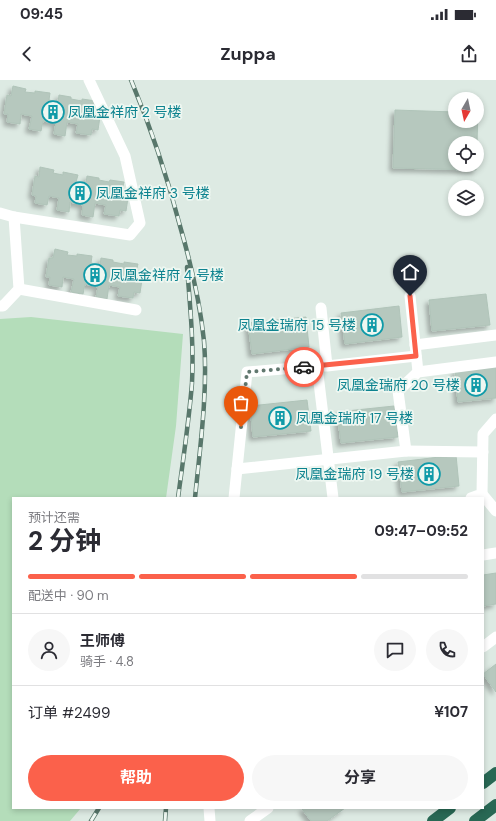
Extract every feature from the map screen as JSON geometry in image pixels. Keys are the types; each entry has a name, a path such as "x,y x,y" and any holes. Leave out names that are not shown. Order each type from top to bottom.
{"highway":[{"path":"484,782 496,773"},
{"path":"475,821 496,805"},
{"path":"433,821 449,809"}],"street":[{"path":"0,213 14,217 130,235 140,223 125,156 89,80"},
{"path":"0,306 2,306 19,289 14,217"},
{"path":"19,289 136,310"},
{"path":"410,296 418,372"},
{"path":"321,308 322,366 333,497"},
{"path":"234,497 247,372 322,366 415,351 496,335"},
{"path":"406,451 398,391 418,372 496,362"},
{"path":"477,496 483,452 483,434 496,419"},
{"path":"237,469 406,451 483,452"},
{"path":"484,502 496,511"},
{"path":"484,555 496,553"},
{"path":"484,646 496,637"},
{"path":"209,809 210,821"},
{"path":"250,821 267,809"}],"green space":[{"path":"31,317 183,334 176,426 166,497 12,497 12,809 80,809 70,821 0,821 0,319"}],"building":[{"name":"凤凰金祥府 2 号楼","path":"13,86 26,89 25,92 35,93 35,91 50,93 49,100 58,102 59,95 82,101 82,99 96,101 95,109 101,110 98,130 92,129 91,135 76,133 78,124 67,122 65,136 54,134 56,123 43,121 41,131 29,129 32,116 21,114 20,124 7,122 8,114 4,114 7,95 11,96"},
{"path":"395,110 448,112 448,128 477,128 477,136 448,136 448,169 393,168"},
{"name":"凤凰金祥府 3 号楼","path":"40,167 54,170 53,173 63,175 63,172 78,175 76,182 86,183 87,176 99,178 99,180 109,182 110,180 124,182 122,190 129,191 126,211 120,210 119,216 104,214 106,205 95,203 93,217 82,215 83,205 70,202 69,212 57,210 59,198 49,196 47,205 35,203 36,196 32,195 35,176 39,177"},
{"name":"凤凰金祥府 4 号楼","path":"55,249 68,252 67,255 77,256 77,254 92,256 91,263 100,265 101,258 124,264 124,262 138,264 136,272 143,273 140,293 134,292 133,298 118,296 120,287 109,285 107,299 96,297 98,287 85,284 83,294 71,292 74,279 63,277 62,287 49,285 50,277 46,277 49,258 53,258"},
{"path":"486,294 490,325 432,331 429,300"},
{"name":"凤凰金瑞府 15 号楼","path":"399,306 402,337 345,344 341,313"},
{"path":"306,317 309,347 252,354 248,323"},
{"name":"凤凰金瑞府 20 号楼","path":"496,367 496,398 458,402 455,371"},
{"name":"凤凰金瑞府 17 号楼","path":"307,400 311,431 253,437 250,406"},
{"path":"394,406 398,437 341,443 337,412"},
{"name":"凤凰金瑞府 19 号楼","path":"456,455 459,486 402,492 398,462"},
{"path":"496,573 496,604 484,606 484,575"},
{"path":"496,664 496,692 484,675 484,673"},
{"path":"302,809 344,809 327,821 311,821"}],"railway":[{"path":"131,80 152,134 170,189 198,297 204,341 205,380 203,420 195,497"},
{"path":"178,497 188,426 192,383 192,339 187,267"},
{"path":"91,821 98,809"},
{"path":"165,821 166,809"}],"way so far":[{"path":"241,427 247,372 304,367"}],"place":[{"name":"凤凰金祥府 2 号楼","path":"53,112"},
{"name":"凤凰金祥府 3 号楼","path":"80,193"},
{"name":"凤凰金祥府 4 号楼","path":"95,275"},
{"name":"凤凰金瑞府 15 号楼","path":"372,325"},
{"name":"凤凰金瑞府 20 号楼","path":"476,385"},
{"name":"凤凰金瑞府 17 号楼","path":"280,418"},
{"name":"凤凰金瑞府 19 号楼","path":"429,474"}],"route":[{"path":"304,367 327,366 416,356 410,296"}]}
